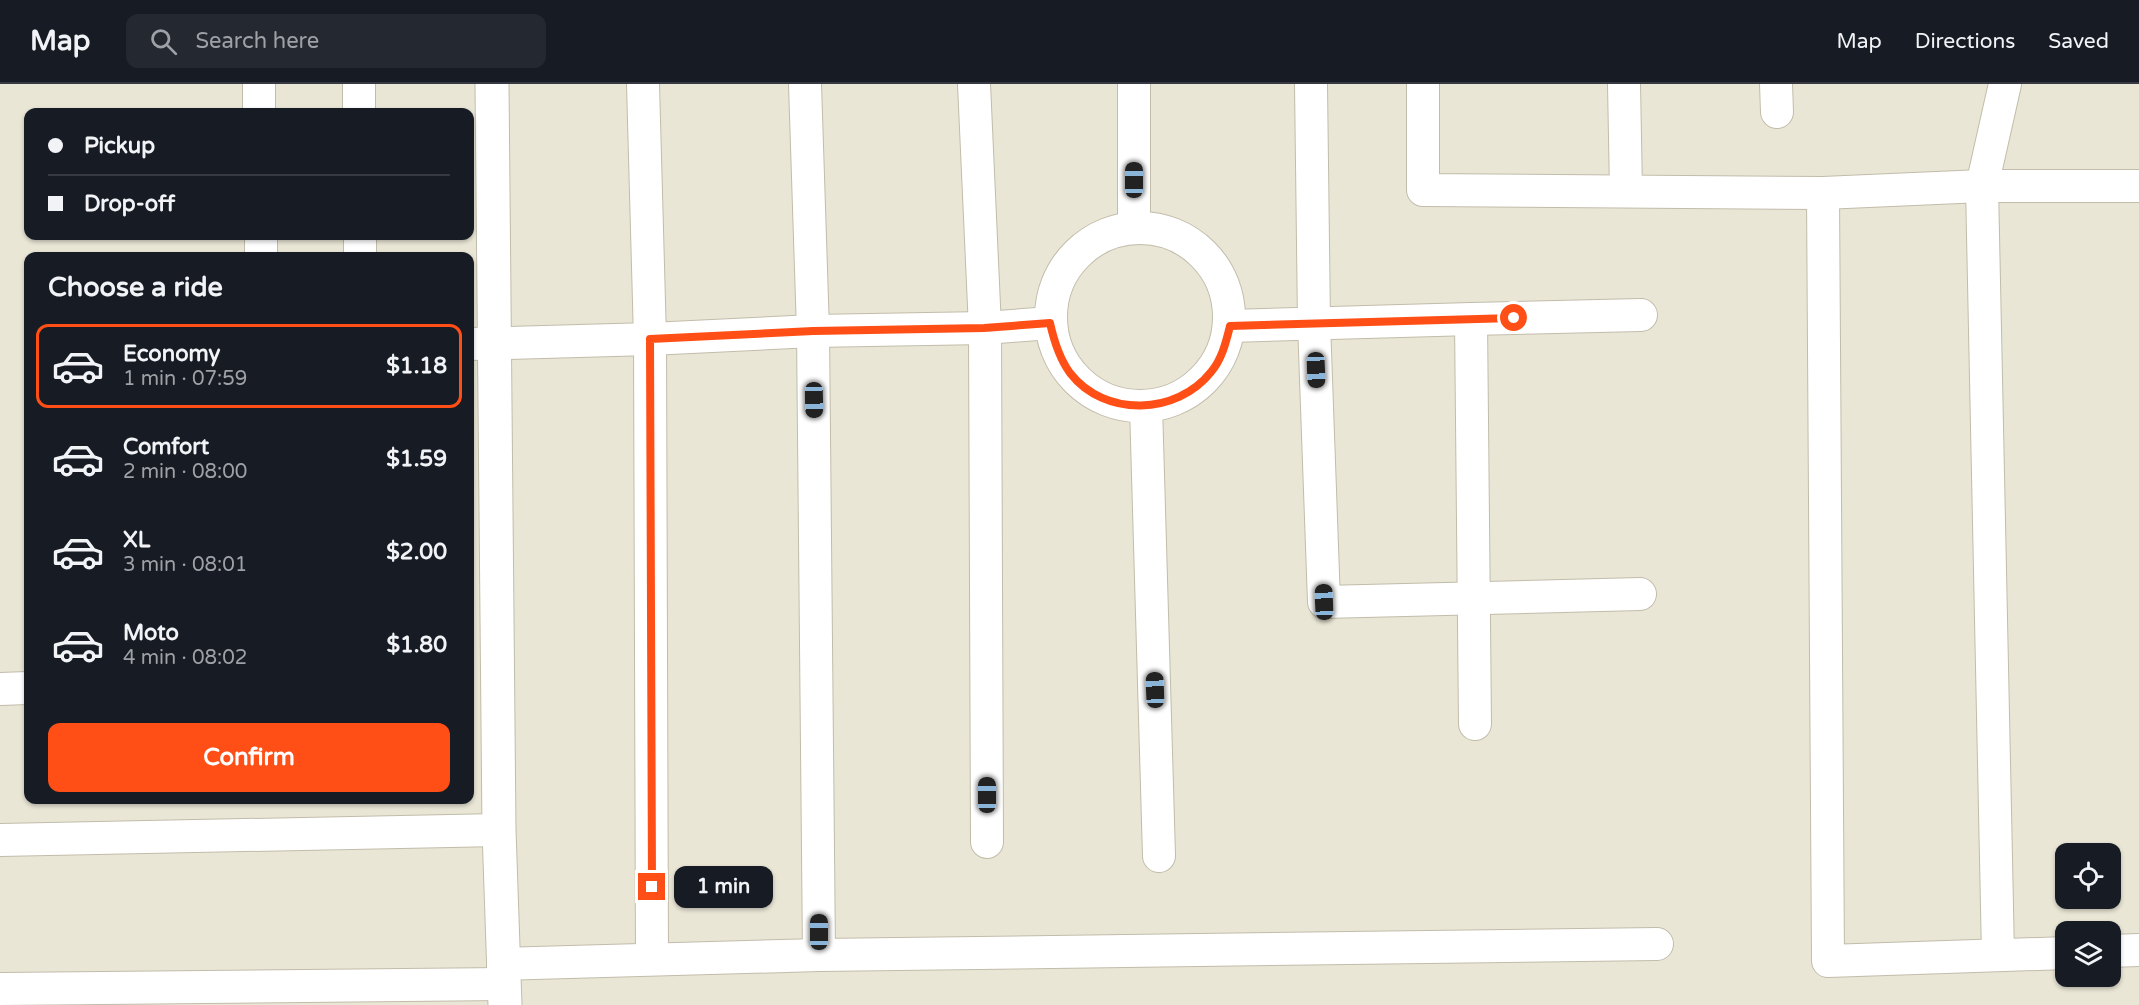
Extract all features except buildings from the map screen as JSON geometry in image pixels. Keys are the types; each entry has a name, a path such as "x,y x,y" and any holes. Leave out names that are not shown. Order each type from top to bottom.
{"street":[{"path":"259,84 259,108"},
{"path":"359,84 359,108"},
{"path":"492,84 483,343 504,985"},
{"path":"643,84 650,339 652,959"},
{"path":"805,84 813,331 819,956"},
{"path":"974,84 984,328 987,842"},
{"path":"1134,84 1134,227"},
{"path":"1311,84 1314,323 1324,602 1640,594"},
{"path":"1423,84 1423,190 1823,193 1982,186 2139,186"},
{"path":"1624,84 1626,191"},
{"path":"1998,956 1982,186 2005,84"},
{"path":"1823,193 1828,961 2055,953"},
{"path":"1134,227 1165,231 1193,244 1215,267 1227,295 1230,326 1224,351 1211,372 1193,389 1171,401 1146,406 1109,400 1092,392 1071,374 1057,350 1050,323 1053,295 1064,269 1083,248 1107,233 1134,227"},
{"path":"1230,326 1641,315"},
{"path":"1472,319 1475,724"},
{"path":"483,343 650,339 813,331 984,328 1050,323"},
{"path":"1146,406 1159,856"},
{"path":"0,689 24,687"},
{"path":"0,840 500,830"},
{"path":"0,989 504,985 652,959 1657,944"},
{"path":"2121,951 2139,950"}],"shaded area":[{"path":"0,84 2139,84 2139,1005 0,1005"}],"route":[{"path":"652,887 650,339 813,331 984,328 1050,323 1057,350 1071,374 1092,392 1118,403 1146,406 1171,401 1193,389 1211,372 1224,351 1230,326 1514,318"}]}
